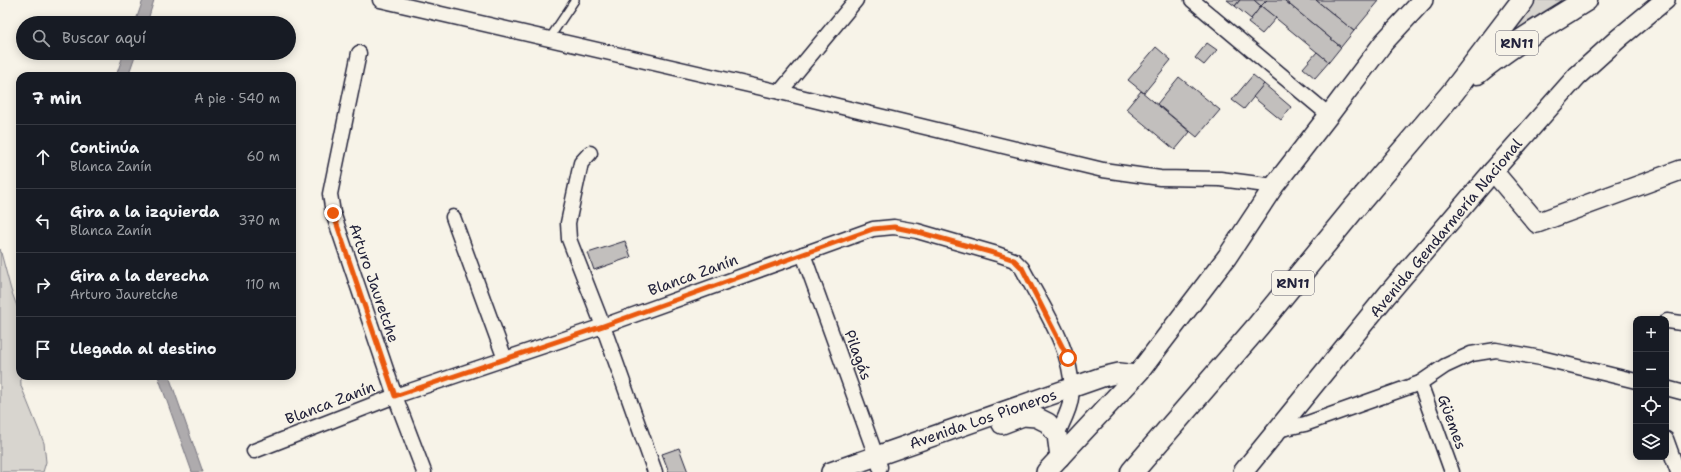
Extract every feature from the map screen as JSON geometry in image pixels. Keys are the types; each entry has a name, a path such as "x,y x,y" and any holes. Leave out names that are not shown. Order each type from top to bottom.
{"highway":[{"name":"RN11","path":"1132,472 1263,321 1356,206 1453,92 1523,0"},
{"name":"RN11","path":"1453,92 1496,58 1544,25 1586,0"}],"main road":[{"path":"1046,472 1136,375 1226,257 1274,186 1384,42 1422,0"},
{"name":"Avenida Gendarmería Nacional","path":"1243,472 1387,295 1577,76 1619,38 1665,0"},
{"path":"1493,171 1537,223 1681,170"},
{"name":"Avenida Los Pioneros","path":"875,465 1072,387 1119,373 1136,375"},
{"name":"Avenida Los Pioneros","path":"831,472 875,465 1023,416 1036,417 1048,422 1057,435"},
{"path":"1057,435 1060,457"}],"street":[{"path":"380,0 780,92 1103,170 1160,178 1220,179 1274,186"},
{"path":"780,92 856,0"},
{"path":"1192,0 1329,115"},
{"name":"Arturo Jauretche","path":"359,53 330,194 333,213 395,396 424,472"},
{"path":"590,153 581,163 568,223 569,239 603,326 655,472"},
{"path":"453,217 505,359"},
{"name":"Blanca Zanín","path":"254,451 395,396 603,326 873,229 894,227 997,254 1014,260 1022,268 1068,358 1072,387 1070,405 1057,435"},
{"name":"Pilagás","path":"804,254 875,465"},
{"path":"1669,321 1681,323"},
{"path":"1277,430 1306,424 1420,383 1445,366 1471,354 1496,350 1541,358 1633,380"},
{"name":"Güemes","path":"1420,383 1452,472"},
{"path":"1669,389 1681,392"},
{"path":"1669,447 1678,472"}],"lane":[{"path":"550,39 575,0"}],"shaded area":[{"path":"143,0 154,0 149,16 137,16"},
{"path":"1530,0 1571,0 1512,34 1509,30"},
{"path":"122,60 134,60 129,72 117,72"},
{"path":"0,249 16,304 16,380 21,380 21,386 44,443 46,462 43,472 0,472"},
{"path":"159,380 170,380 203,472 192,472"}],"building":[{"path":"1227,0 1240,0 1235,6"},
{"path":"1240,0 1254,0 1261,6 1251,19 1235,6"},
{"path":"1254,0 1267,0 1261,6"},
{"path":"1267,0 1284,0 1341,47 1329,62 1261,6"},
{"path":"1284,0 1316,0 1354,31 1341,47"},
{"path":"1316,0 1378,0 1379,1 1354,31"},
{"path":"1261,6 1276,18 1262,34 1248,23"},
{"path":"1207,43 1217,50 1204,65 1195,58"},
{"path":"1156,47 1171,60 1144,93 1128,80"},
{"path":"1317,52 1329,62 1315,78 1303,68"},
{"path":"1253,75 1264,84 1244,109 1232,100"},
{"path":"1179,77 1220,110 1197,137 1157,104"},
{"path":"1264,84 1291,107 1281,120 1253,97"},
{"path":"1141,91 1190,132 1175,150 1126,109"},
{"path":"625,241 631,257 594,270 588,253"},
{"path":"679,448 688,472 669,472 662,454"}],"route":[{"path":"333,213 395,396 603,326 873,229 894,227 918,232 1014,260 1022,268 1068,358"}]}
